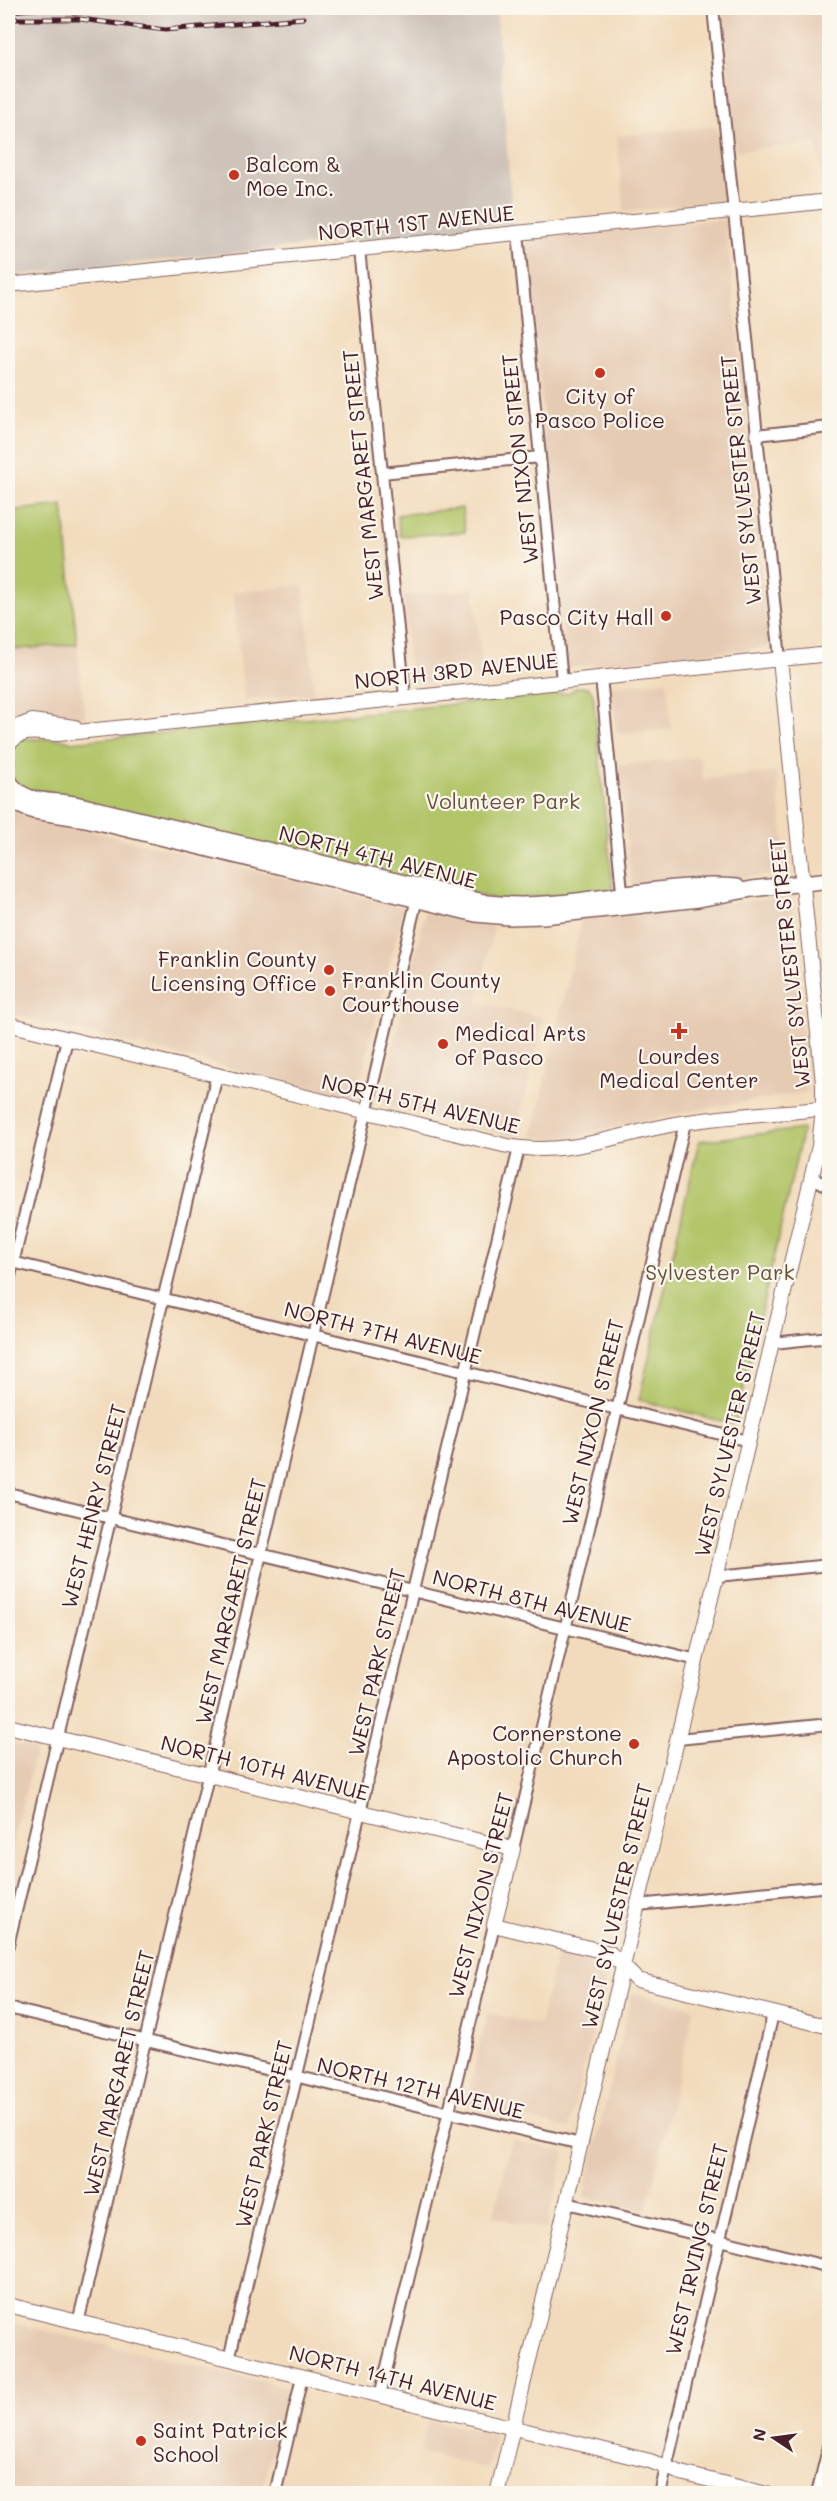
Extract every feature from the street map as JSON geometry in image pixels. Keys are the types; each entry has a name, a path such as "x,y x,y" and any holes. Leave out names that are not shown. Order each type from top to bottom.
{"main road":[{"name":"NORTH 4TH AVENUE","path":"8,780 18,793 33,800 83,806 418,894 476,914 509,917 623,901 697,885 752,890 830,880"},
{"name":"NORTH 4TH AVENUE","path":"8,801 28,810 86,819 418,894"}],"street":[{"name":"WEST SYLVESTER STREET","path":"497,2493 773,1343 826,1109 713,8"},
{"name":"NORTH 1ST AVENUE","path":"8,285 830,201"},
{"name":"WEST NIXON STREET","path":"518,232 562,681"},
{"name":"WEST MARGARET STREET","path":"358,249 405,697"},
{"path":"756,435 830,427"},
{"path":"382,473 540,456"},
{"name":"NORTH 3RD AVENUE","path":"8,745 19,734 30,730 54,734 830,654"},
{"path":"601,677 623,901"},
{"name":"NORTH 3RD AVENUE","path":"8,730 32,721 87,729"},
{"name":"WEST MARGARET STREET","path":"78,2322 418,894"},
{"name":"NORTH 5TH AVENUE","path":"8,1024 519,1149 551,1150 584,1146 685,1123 826,1109"},
{"path":"8,1284 10,1262 67,1039"},
{"name":"WEST HENRY STREET","path":"8,1945 217,1075"},
{"name":"WEST NIXON STREET","path":"380,2396 513,1849 685,1123"},
{"name":"WEST PARK STREET","path":"229,2359 519,1149"},
{"path":"812,1178 830,1187"},
{"name":"NORTH 7TH AVENUE","path":"10,1262 749,1441"},
{"path":"773,1343 830,1337"},
{"name":"NORTH 8TH AVENUE","path":"8,1493 697,1660"},
{"path":"717,1576 830,1565"},
{"path":"678,1739 830,1724"},
{"name":"NORTH 10TH AVENUE","path":"8,1726 513,1849"},
{"path":"638,1905 830,1886"},
{"path":"494,1925 610,1953 637,1980 830,2027"},
{"name":"NORTH 12TH AVENUE","path":"8,2008 581,2144"},
{"name":"WEST IRVING STREET","path":"660,2493 773,2013"},
{"path":"567,2203 830,2267"},
{"name":"NORTH 14TH AVENUE","path":"8,2305 513,2428 767,2493"},
{"path":"275,2493 302,2377"},
{"path":"818,2493 830,2441"}],"shaded area":[{"path":"8,8 496,8 513,224 8,276"},
{"path":"722,8 829,8 829,191 823,192 817,143 736,151"},
{"path":"716,126 724,201 624,212 617,136"},
{"path":"726,219 769,647 566,668 527,239"},
{"path":"303,585 314,693 244,700 233,592"},
{"path":"474,589 484,677 410,684 404,596"},
{"path":"77,644 85,717 8,726 8,650"},
{"path":"667,681 671,729 617,734 612,686"},
{"path":"700,757 703,779 776,772 788,873 632,888 619,765"},
{"path":"8,806 53,818 61,824 404,907 356,1099 8,1013"},
{"name":"Lourdes Medical Center","path":"790,897 798,963 806,1092 677,1113 557,1140 532,1137 582,917"},
{"path":"425,912 494,927 477,1002 544,1018 515,1137 380,1105"},
{"path":"8,1742 36,1749 8,1862"},
{"path":"558,1951 609,1963 569,2129 466,2104 487,2013 539,2025"},
{"path":"632,1993 694,2008 646,2212 583,2197"},
{"path":"512,2140 565,2152 546,2230 493,2217"},
{"name":"Saint Patrick School","path":"8,2322 288,2388 261,2493 8,2494"},
{"path":"428,2419 496,2435 488,2469 420,2452"}],"green space":[{"path":"63,505 77,644 8,650 8,511"},
{"path":"462,508 465,532 400,536 397,515"},
{"name":"Volunteer Park","path":"577,687 588,687 593,693 613,891 499,900 38,797 9,777 7,766 12,747 19,739 63,739 72,742 568,693"},
{"name":"Sylvester Park","path":"803,1129 736,1422 732,1424 639,1400 699,1141"}],"railway":[{"path":"8,11 44,8"},
{"path":"74,13 128,8"},
{"path":"8,19 80,19 165,30 303,18"}],"place":[{"name":"Balcom & Moe Inc.","path":"234,175"},
{"name":"City of Pasco Police","path":"600,373"},
{"name":"Pasco City Hall","path":"666,616"},
{"name":"Franklin County Licensing Office","path":"329,970"},
{"name":"Franklin County Courthouse","path":"330,991"},
{"name":"Lourdes Medical Center","path":"679,1031"},
{"name":"Medical Arts of Pasco","path":"443,1044"},
{"name":"Cornerstone Apostolic Church","path":"634,1744"},
{"name":"Saint Patrick School","path":"141,2441"}]}
